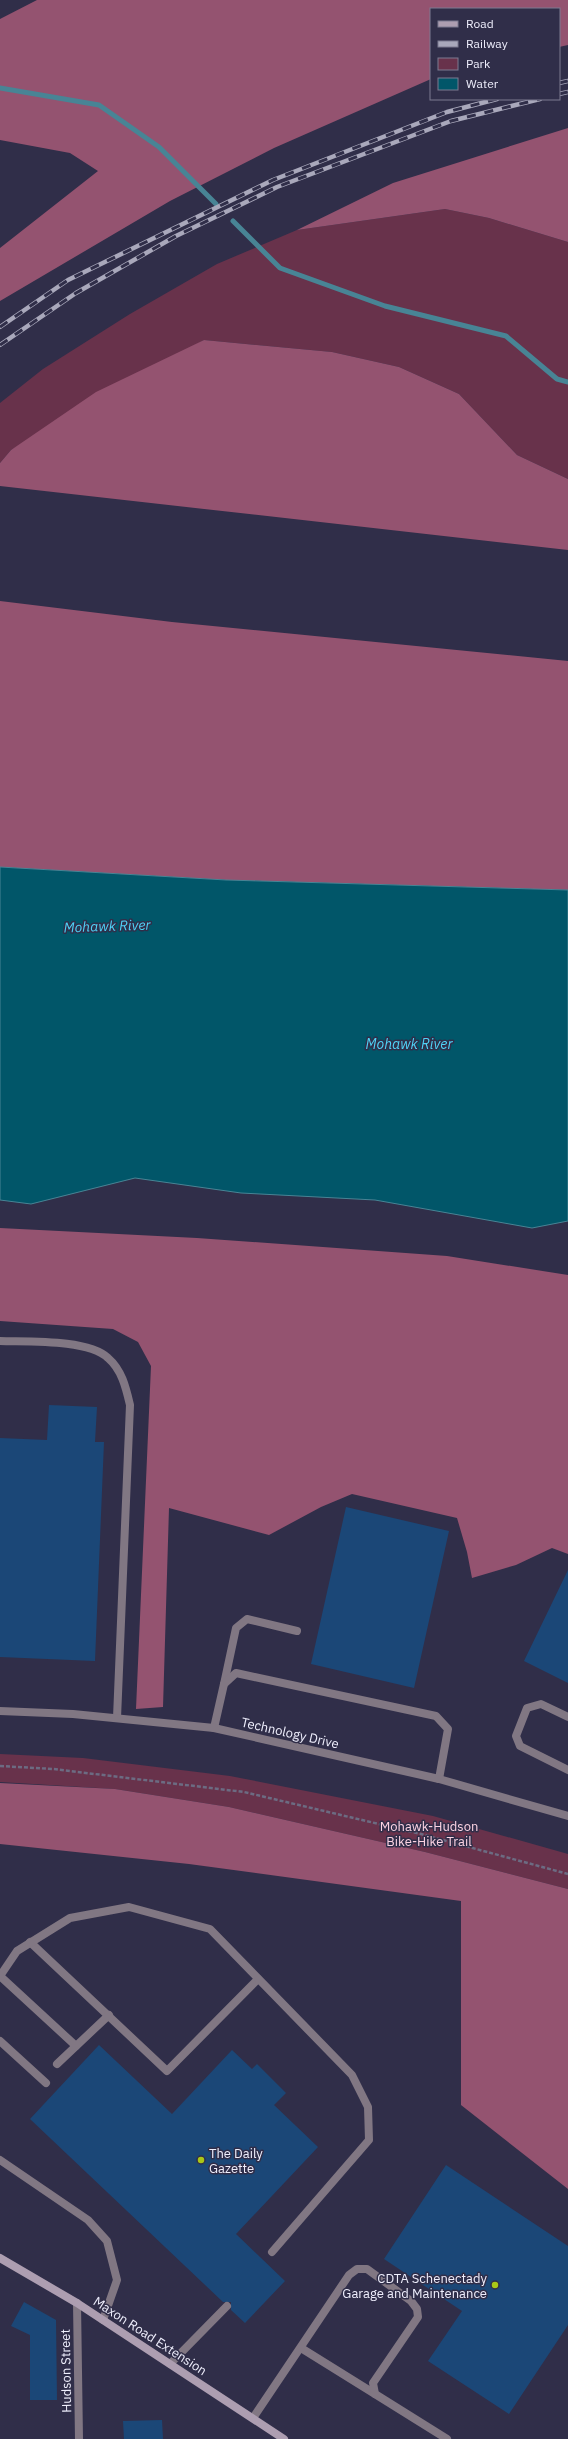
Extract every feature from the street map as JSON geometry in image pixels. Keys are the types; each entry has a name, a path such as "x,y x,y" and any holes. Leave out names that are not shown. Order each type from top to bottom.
{"street":[{"path":"0,1340 69,1344 98,1350 109,1358 124,1380 130,1405 117,1718"},
{"path":"214,1728 236,1628 247,1620 297,1631"},
{"path":"224,1684 236,1673 436,1716 448,1729 439,1779"},
{"path":"568,1717 541,1704 527,1708 516,1736 520,1746 568,1770"},
{"name":"Technology Drive","path":"0,1711 117,1718 214,1728 439,1779 568,1816"},
{"path":"76,2046 0,1976 17,1951 70,1918 129,1908 210,1929 352,2075 368,2106 369,2140 272,2252"},
{"path":"30,1942 167,2071 258,1979"},
{"path":"57,2064 109,2015"},
{"path":"0,2041 46,2082"},
{"path":"0,2160 88,2220 107,2241 117,2280 103,2320"},
{"name":"Maxon Road Extension","path":"0,2258 77,2303 284,2439"},
{"path":"253,2418 349,2275 357,2270 367,2269 412,2301 417,2309 418,2317 374,2383 375,2394"},
{"name":"Hudson Street","path":"77,2303 79,2439"},
{"path":"170,2364 227,2306"},
{"path":"301,2348 447,2439"}],"path":[{"path":"0,1766 53,1769 244,1792 421,1834 568,1874"}],"green space":[{"path":"445,209 489,218 568,242 568,479 517,455 459,394 399,367 332,352 204,340 11,450 0,463 0,403 43,369 130,314 217,264 297,230"},
{"name":"Mohawk-Hudson Bike-Hike Trail","path":"0,1754 83,1758 230,1776 433,1816 568,1854 568,1889 425,1852 229,1807 115,1789 0,1782"}],"shaded area":[{"path":"37,0 568,0 568,45 560,47 560,8 430,8 430,79 274,148 170,201 0,301 0,248 98,171 70,153 0,140 0,19"},
{"path":"568,128 568,242 489,218 445,209 297,230 393,183"},
{"path":"204,340 332,352 399,367 459,394 517,455 568,479 568,550 0,486 0,463 11,450 96,392"},
{"path":"0,601 172,622 568,661 568,890 226,880 0,867"},
{"path":"0,1228 197,1238 447,1256 568,1275 568,1554 552,1548 516,1565 472,1578 467,1552 457,1518 352,1494 321,1507 269,1535 169,1508 163,1707 136,1709 151,1366 138,1342 113,1329 0,1321"},
{"path":"0,1783 115,1789 229,1807 425,1852 568,1889 568,2189 461,2105 461,1901 189,1864 0,1844"}],"water":[{"name":"Mohawk River","path":"0,867 226,880 568,890 568,1221 532,1228 375,1200 241,1193 135,1178 31,1204 0,1200"}],"building":[{"path":"49,1405 97,1407 95,1442 104,1442 95,1661 0,1657 0,1438 47,1440"},
{"path":"346,1507 449,1531 414,1688 311,1664"},
{"path":"568,1570 568,1683 524,1661"},
{"path":"99,2045 172,2114 232,2050 252,2069 257,2064 286,2093 274,2105 318,2147 236,2234 285,2281 245,2323 231,2310 231,2302 223,2302 30,2119"},
{"name":"CDTA Schenectady Garage and Maintenance","path":"446,2165 568,2246 568,2325 509,2414 428,2361 462,2311 384,2259"},
{"path":"24,2302 56,2320 57,2400 30,2400 30,2335 11,2326"},
{"path":"162,2420 163,2439 124,2439 123,2421"}],"waterway":[{"path":"0,88 99,105 159,147 216,204"},
{"path":"233,221 280,268 385,306 506,336 557,379 568,382"}],"railway":[{"path":"560,83 568,81"},
{"path":"560,94 568,92"},
{"path":"0,327 68,280 273,180 447,112 493,100"},
{"path":"0,345 76,293 176,236 277,187 451,121 536,100"}],"place":[{"name":"The Daily Gazette","path":"201,2160"},
{"name":"CDTA Schenectady Garage and Maintenance","path":"495,2285"}]}
